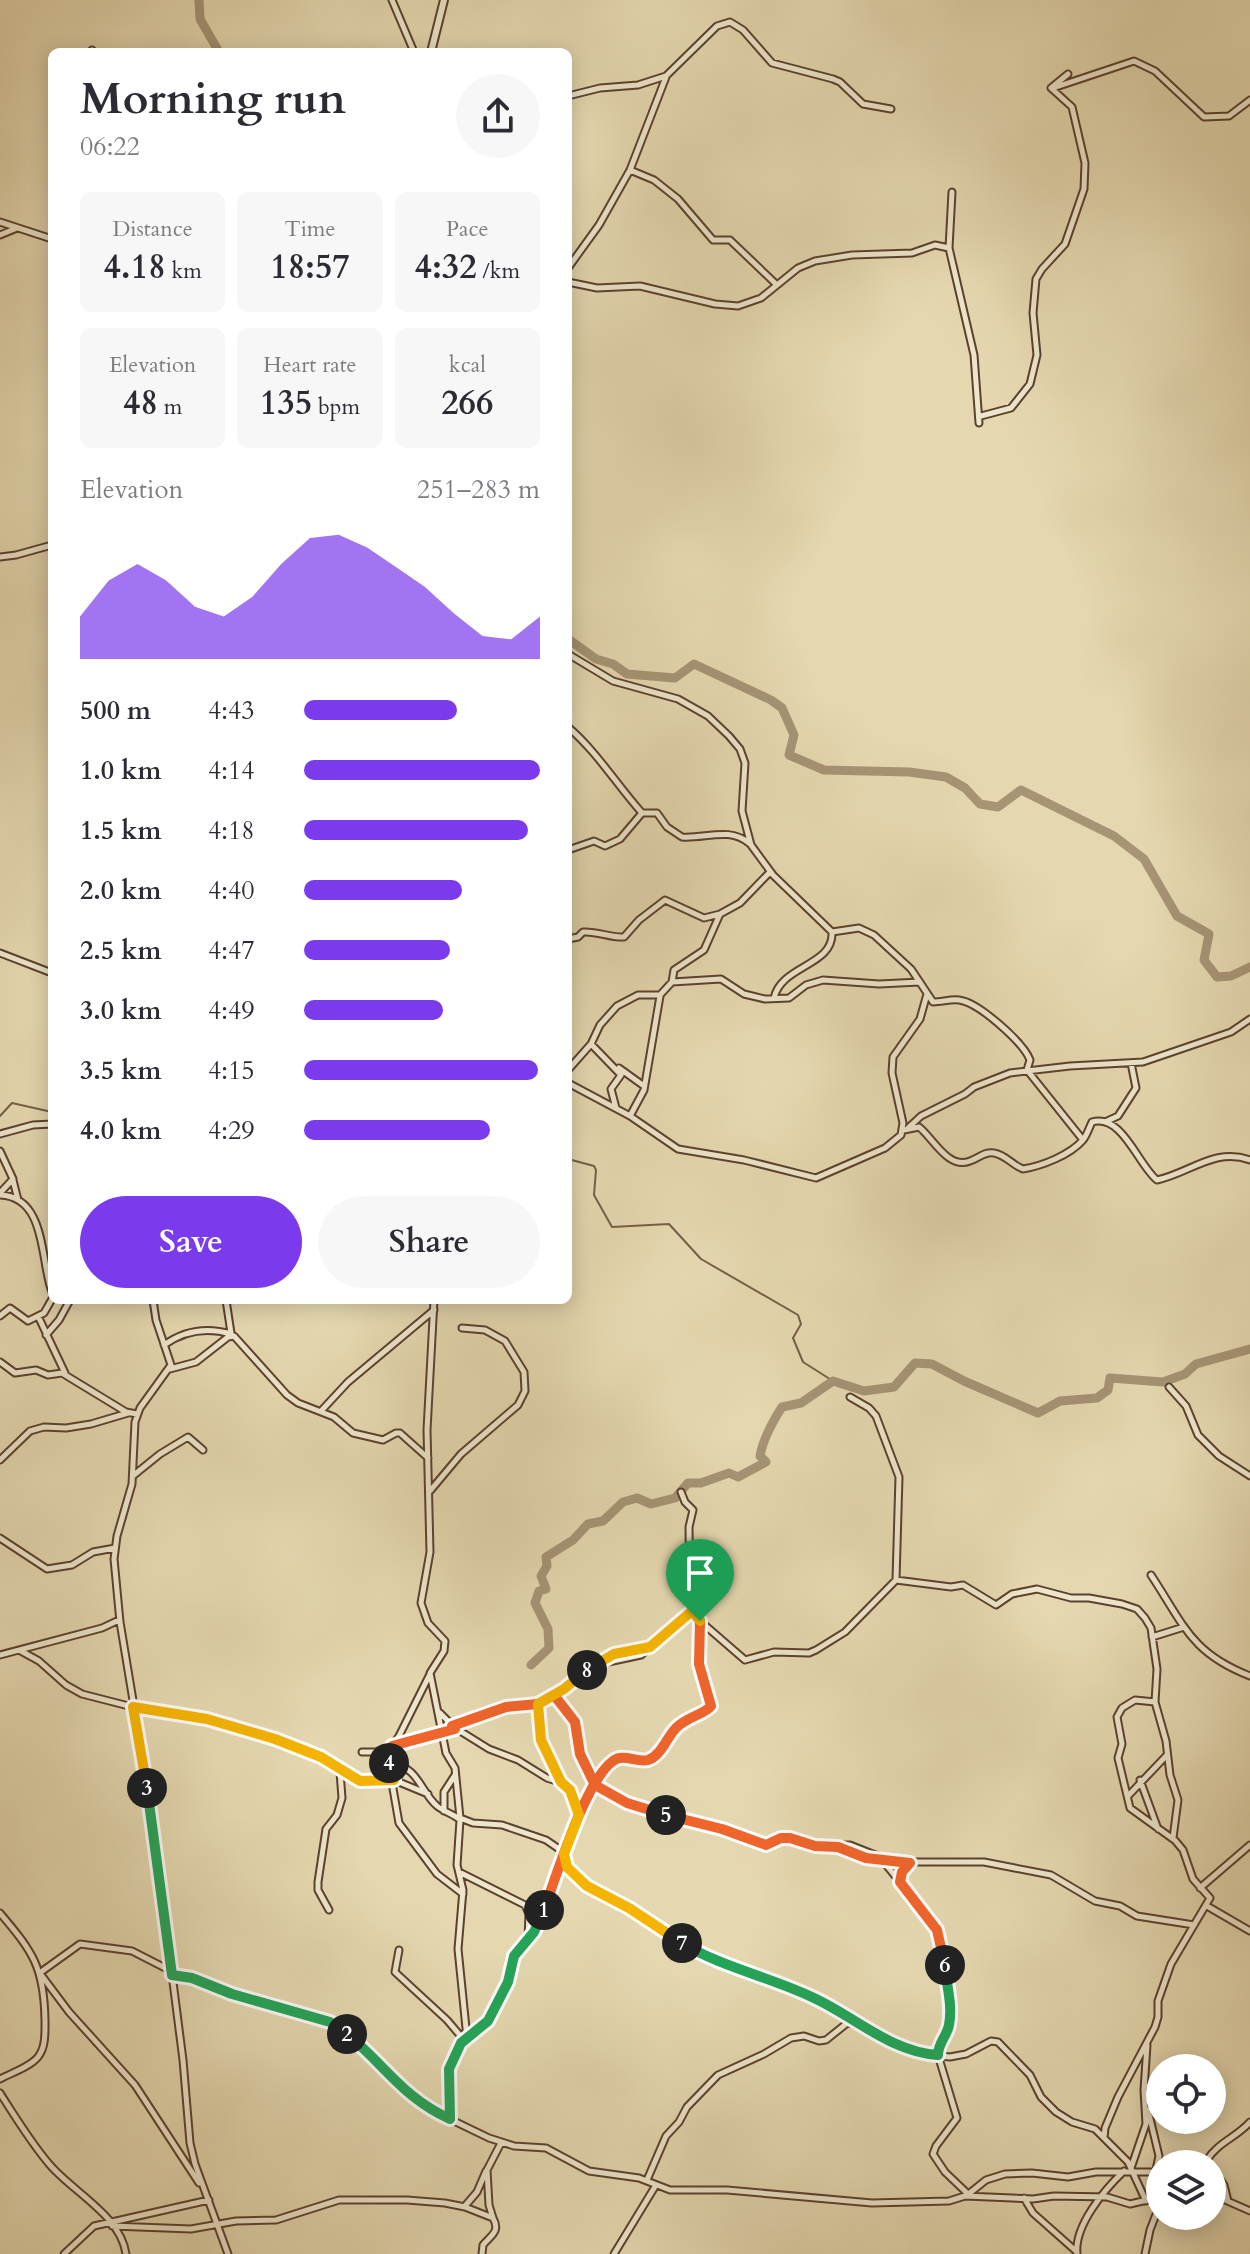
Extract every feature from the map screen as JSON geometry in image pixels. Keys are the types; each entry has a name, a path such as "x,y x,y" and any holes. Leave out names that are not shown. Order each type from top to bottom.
{"street":[{"path":"392,0 412,48"},
{"path":"432,48 444,0"},
{"path":"572,262 599,225 630,170 666,76 717,26 730,22 743,30 772,63 833,79 863,104 891,109"},
{"path":"1051,88 1134,61 1155,71 1204,117 1229,116 1250,100"},
{"path":"1051,88 1068,74"},
{"path":"572,95 600,88 638,85 666,76"},
{"path":"952,192 949,248 974,355 980,419 1011,408 1030,384 1037,355 1033,313 1036,279 1046,263 1065,244 1084,189 1085,163 1072,107 1051,88"},
{"path":"630,170 652,179 678,199 714,241 730,240 777,285"},
{"path":"0,222 48,238"},
{"path":"0,235 18,227"},
{"path":"572,283 597,288 640,286 732,306 761,298 798,268 815,261 852,255 912,253 935,245 949,248"},
{"path":"0,557 48,546"},
{"path":"572,656 613,681 678,699 708,716 729,736 740,749 745,763 742,811 751,845"},
{"path":"572,731 599,757 604,769 642,813"},
{"path":"572,849 594,841 605,846 616,842 642,813 657,813 667,827 682,837 728,833 745,839 770,872 832,932 832,942 825,953 788,977 777,988 774,998"},
{"path":"572,939 583,932 624,937 639,920 665,900 704,918 720,914 740,903 770,872"},
{"path":"630,1116 645,1086 660,995 672,982 674,970 707,946 720,914"},
{"path":"832,932 846,928 865,930 882,941 911,969 933,1002 964,1001 1014,1037 1030,1060 1027,1070"},
{"path":"0,953 48,971"},
{"path":"672,982 721,979 749,996 765,999 789,998 806,985 823,980 879,984 920,982"},
{"path":"905,1129 892,1073 893,1057 920,1019 927,994"},
{"path":"572,1065 591,1044 603,1020 622,1003 638,995 660,995"},
{"path":"572,1085 630,1116 678,1149 744,1160 816,1178 885,1148 921,1116 980,1084 1027,1070 1143,1062 1231,1032 1250,1019"},
{"path":"591,1044 645,1086"},
{"path":"611,1062 621,1075 611,1089 616,1109"},
{"path":"1105,1122 1118,1116 1136,1088 1131,1063"},
{"path":"1027,1070 1083,1140"},
{"path":"905,1129 921,1128 942,1152 955,1161 968,1162 991,1152 1023,1169 1058,1157 1083,1140 1092,1122 1097,1120 1126,1137 1157,1180 1209,1159 1235,1156 1250,1160"},
{"path":"0,1134 48,1124"},
{"path":"0,1151 13,1179 18,1200"},
{"path":"0,1194 13,1179"},
{"path":"0,1194 18,1200 39,1226 48,1272"},
{"path":"0,1316 10,1308 24,1320 44,1313 49,1304"},
{"path":"46,1335 68,1304"},
{"path":"154,1304 171,1361 170,1369 137,1414 133,1476 115,1548 119,1620 144,1762 183,2060 190,2143 228,2254"},
{"path":"170,1369 196,1362 230,1336 233,1332 227,1304"},
{"path":"434,1304 428,1458 430,1552 421,1603 428,1623 444,1638 446,1645 387,1754 394,1780 399,1823 437,1874 463,1894"},
{"path":"322,1410 348,1382 434,1310"},
{"path":"38,1316 67,1374 137,1414"},
{"path":"429,1492 467,1447 518,1405 525,1391 524,1372 505,1341 485,1330 462,1328"},
{"path":"164,1345 178,1335 202,1329 235,1337 287,1395 298,1403 322,1410 356,1435 383,1440 400,1433 428,1458"},
{"path":"0,1362 15,1373 36,1370 48,1375 67,1374"},
{"path":"1169,1387 1186,1406 1198,1435 1219,1456 1250,1476"},
{"path":"681,1492 693,1510 689,1527 689,1599 692,1611 745,1660 774,1652 809,1653 845,1632 896,1580 899,1477 876,1416 850,1397"},
{"path":"0,1460 30,1431 91,1424 129,1412"},
{"path":"133,1476 147,1463 188,1437 203,1450"},
{"path":"0,1538 47,1569 72,1565 93,1552 115,1548"},
{"path":"1151,1575 1197,1645 1213,1658 1250,1676"},
{"path":"896,1580 951,1587 963,1585 996,1605 1012,1594 1033,1589 1071,1598 1122,1604 1141,1613 1151,1628 1157,1669 1155,1702 1178,1800 1174,1840"},
{"path":"362,1752 376,1752 444,1731 506,1707 538,1704 599,1664 641,1655 692,1611"},
{"path":"1,1653 102,1628 119,1620"},
{"path":"450,2119 448,2072 465,2039 488,2021 508,1982 514,1956 540,1922 579,1815 595,1785 614,1759 646,1761 653,1758 687,1718 707,1711 711,1706 699,1664 700,1621"},
{"path":"1152,1637 1184,1627"},
{"path":"19,1650 39,1661 73,1690 133,1707 207,1719 275,1739 321,1757 360,1781 394,1780 429,1794"},
{"path":"430,1673 446,1753 456,1774 460,1818 459,1872 463,1894 457,1940 465,2039"},
{"path":"554,1695 575,1722 580,1754 595,1785 644,1809 722,1829 762,1844 790,1838 815,1846 850,1845 880,1859 910,1863 974,1860 1045,1874 1095,1901 1120,1906 1137,1916 1194,1925"},
{"path":"1104,2138 1118,2097 1158,2017 1158,2001 1171,1964 1210,1898 1189,1871 1183,1850 1130,1808 1118,1758 1122,1744 1118,1713 1135,1700 1155,1702"},
{"path":"538,1704 541,1740 561,1782 570,1790 579,1815"},
{"path":"439,1712 453,1728 489,1749 561,1782"},
{"path":"1127,1796 1167,1755"},
{"path":"389,1762 400,1765 417,1778 444,1811 473,1823 502,1825 540,1837 559,1848 567,1867 587,1886 639,1914 708,1959 812,1997 894,2044 938,2055 958,2056 991,2041 998,2042 1030,2075 1036,2090 1047,2104 1064,2118 1095,2129 1128,2162 1129,2170 1146,2201 1130,2204 1101,2197 966,2195 945,2172 933,2150 957,2118 938,2055 938,2047 948,2028 950,2005 940,1935 927,1914 880,1859"},
{"path":"329,1910 318,1890 318,1882 326,1829 337,1815 342,1798 339,1769"},
{"path":"444,1811 445,1787 456,1774"},
{"path":"1140,1780 1159,1830"},
{"path":"1200,1888 1250,1845"},
{"path":"900,1882 902,1872 910,1863"},
{"path":"459,1872 525,1905 529,1914 528,1939"},
{"path":"1207,1906 1250,1931"},
{"path":"0,1913 27,1947 63,2005 135,2085 203,2187"},
{"path":"41,1974 80,1944 132,1951 171,1973 330,2022 369,2052 409,2095 501,2143 546,2148 589,2171 647,2180 670,2190 727,2190 872,2203 949,2201 966,2195 986,2180 1005,2174 1068,2177 1096,2172 1146,2171"},
{"path":"399,1950 395,1972 465,2039"},
{"path":"0,2079 40,2054 45,2027 41,1974"},
{"path":"647,2180 666,2136 687,2107 718,2075 791,2038 804,2036 826,2040 846,2024 857,2021"},
{"path":"1077,2253 1077,2235 1101,2197 1129,2170 1144,2131 1148,2040"},
{"path":"0,2093 50,2165 110,2224 123,2243 126,2254"},
{"path":"1144,2098 1157,2150"},
{"path":"1214,2150 1250,2122"},
{"path":"465,2207 477,2192 501,2143"},
{"path":"482,2254 483,2245 492,2239 495,2231 489,2205 487,2170"},
{"path":"614,2254 656,2185"},
{"path":"1226,2193 1228,2201 1250,2211"},
{"path":"1024,2198 1033,2213 1073,2246 1077,2253"},
{"path":"64,2254 94,2226 209,2200"},
{"path":"110,2224 191,2229 218,2223 285,2219 335,2200 407,2200 465,2207 493,2218"},
{"path":"1145,2254 1150,2230"}],"waterway":[{"path":"199,0 200,19 217,48"},
{"path":"572,642 596,659 613,664 627,674 675,678 694,664 771,700 782,708 794,735 789,755 824,770 909,772 946,777 965,788 980,804 998,807 1021,790 1114,836 1144,859 1177,916 1209,934 1204,960 1217,977 1231,976 1250,967"},
{"path":"0,1116 12,1103 48,1111"},
{"path":"572,1160 594,1166 594,1195 612,1227 669,1224 701,1259 798,1315 801,1324 793,1338 803,1362 833,1381"},
{"path":"531,1665 549,1648 548,1629 535,1603 539,1591 546,1589 541,1576 547,1566 546,1557 573,1540 588,1524 603,1521 623,1502 637,1498 651,1504 675,1498 688,1483 701,1483 729,1473 738,1477 766,1462 760,1456 761,1450 782,1407 801,1403 833,1381 864,1391 894,1387 915,1363 932,1364 1038,1413 1060,1401 1097,1398 1108,1390 1110,1378 1163,1382 1185,1374 1196,1364 1250,1349"}],"route":[{"path":"700,1621 692,1611 658,1643 641,1651 614,1654 538,1704 541,1740 561,1782 570,1790 579,1815 564,1854 567,1867 587,1886 639,1914 708,1959 812,1997 849,2015 894,2044 938,2055 938,2047 948,2028 950,2005 945,1960 940,1935 900,1882 902,1872 910,1863 866,1858 838,1847 808,1845 790,1838 781,1838 766,1845 722,1829 627,1803 595,1785 580,1754 575,1722 554,1695 538,1704 512,1705 500,1711 481,1714 452,1726 455,1729 392,1746 387,1754 394,1780 360,1781 321,1757 275,1739 207,1719 133,1707 144,1762 172,1975 192,1978 232,1994 335,2024 369,2052 398,2086 429,2109 450,2119 449,2069 461,2043 488,2021 508,1982 514,1956 540,1922 558,1865 564,1854 582,1808 595,1785 614,1759 646,1761 653,1758 687,1718 707,1711 711,1706 699,1664 700,1621"}]}
